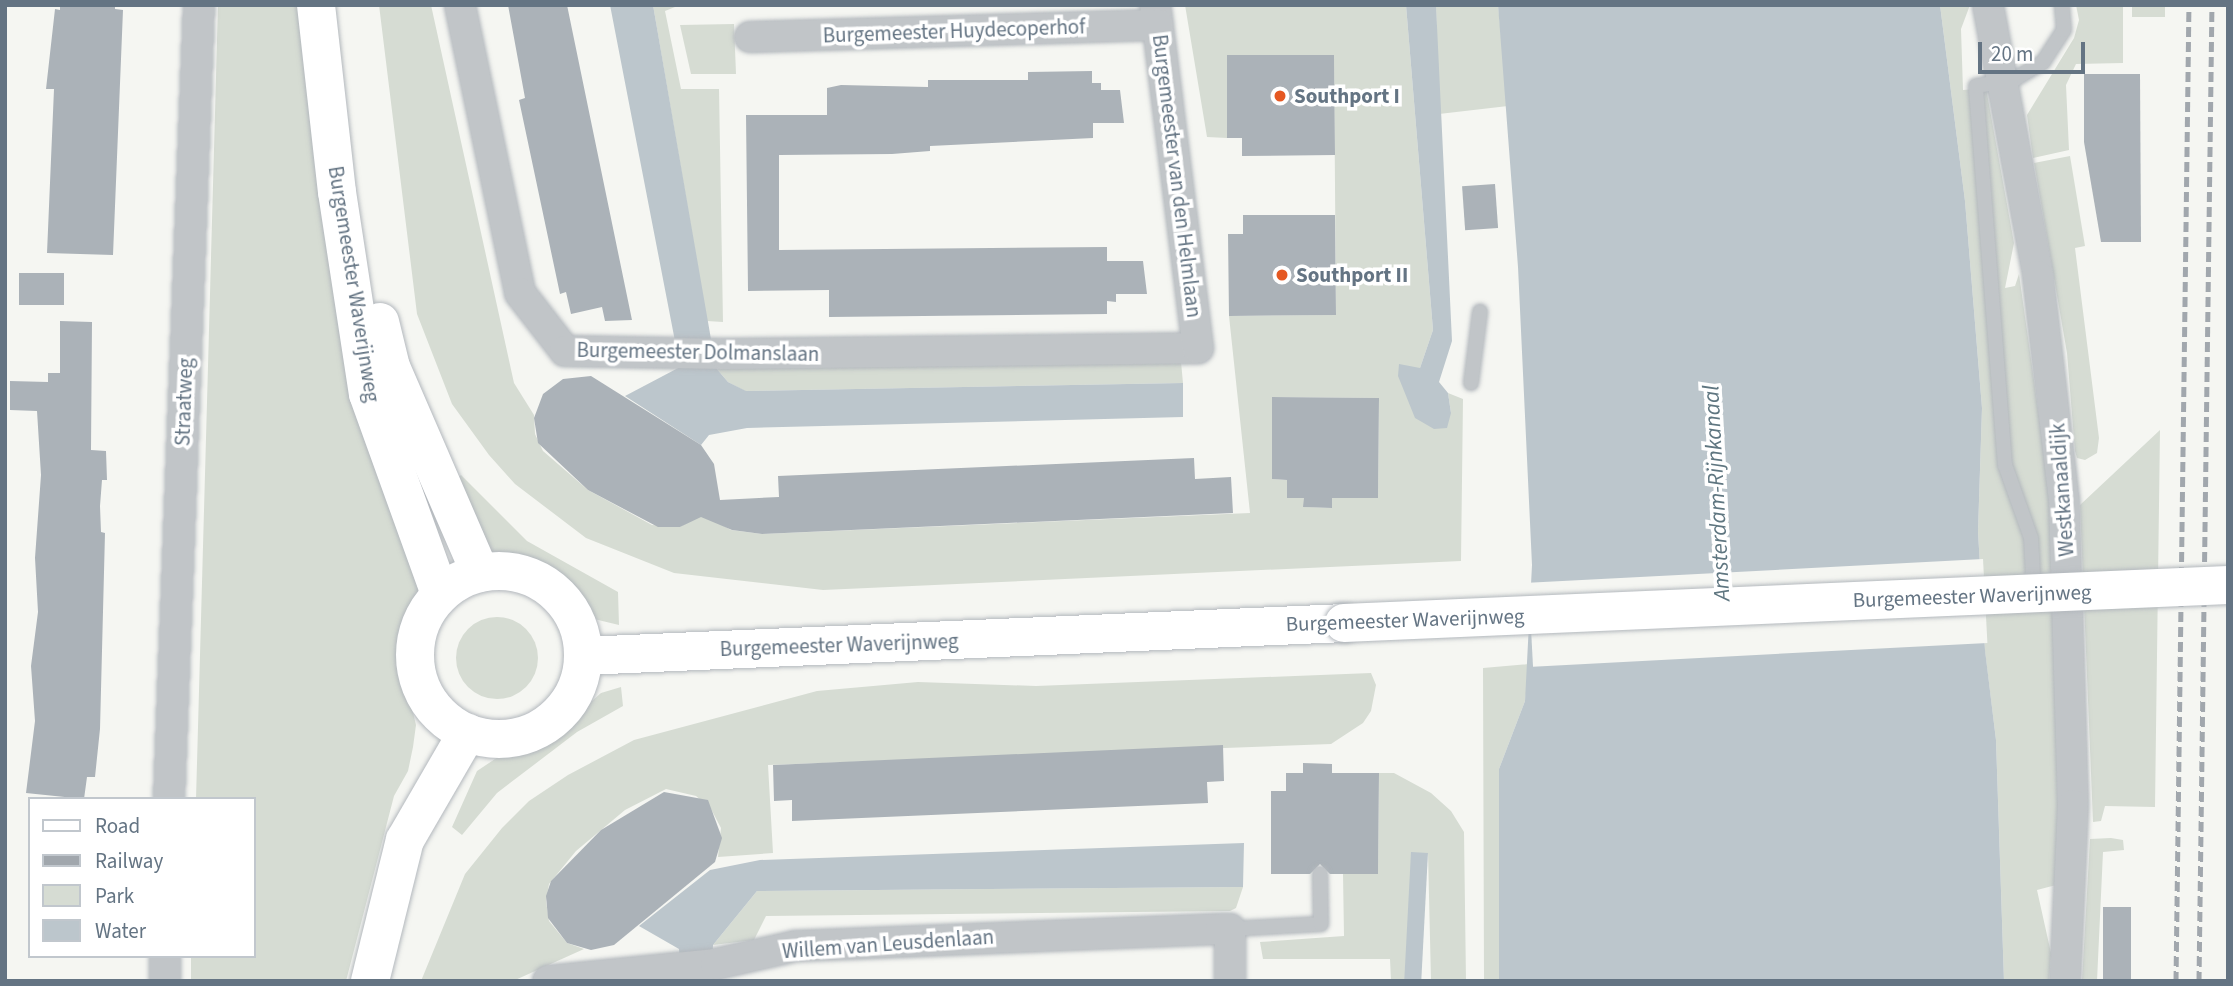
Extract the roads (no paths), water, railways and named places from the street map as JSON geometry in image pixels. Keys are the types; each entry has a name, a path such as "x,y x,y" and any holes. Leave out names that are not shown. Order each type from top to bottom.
{"main road":[{"name":"Burgemeester Waverijnweg","path":"316,5 337,192 368,394 440,594"},
{"name":"Burgemeester Waverijnweg","path":"335,5 372,284 391,368 480,573"},
{"path":"506,571 531,577 553,590 570,610 580,634 583,656 578,685 564,709 544,726 520,737 493,739 467,733 442,718 424,694 415,667 416,637 425,614 440,594 480,573 506,571"},
{"name":"Burgemeester Waverijnweg","path":"583,656 2228,585"},
{"path":"370,981 405,840 467,733"}],"street":[{"name":"Straatweg","path":"169,797 198,5"},
{"name":"Burgemeester Dolmanslaan","path":"460,5 520,293 565,351 724,354 1198,348"},
{"name":"Westkanaaldijk","path":"1989,5 2047,337 2064,501 2073,780 2065,981"},
{"name":"Burgemeester Huydecoperhof","path":"750,37 1157,15"},
{"name":"Burgemeester van den Helmlaan","path":"1157,15 1198,348"},
{"name":"Willem van Leusdenlaan","path":"548,981 716,964 795,946 1230,929"},
{"path":"1230,929 1230,981"},
{"path":"165,958 165,981"}],"lane":[{"path":"2034,594 2031,538 2005,465 1976,86 2031,73 2043,62 2064,30 2062,5"},
{"path":"1471,383 1480,312"},
{"path":"1230,929 1321,924 1320,874"}],"water":[{"path":"610,5 653,5 716,368 728,382 746,391 1183,383 1183,417 747,428 709,435 701,445 625,396 680,367"},
{"path":"1406,5 1436,5 1452,341 1439,382 1448,393 1451,413 1447,428 1434,429 1415,418 1398,376 1399,364 1420,368 1433,330"},
{"name":"Amsterdam-Rijnkanaal","path":"1498,5 1940,5 1965,201 1982,408 1978,532 1985,650 1996,740 2004,981 1499,981 1499,769 1525,701 1532,565 1518,267"},
{"path":"1244,843 1243,887 757,891 713,945 711,981 681,981 679,949 639,926 710,870 760,860"},
{"path":"1411,852 1428,853 1421,981 1404,981"}],"railway":[{"path":"2176,981 2189,5"},
{"path":"2199,981 2212,5"}],"place":[{"name":"Southport I","path":"1280,96"},
{"name":"Southport II","path":"1282,275"}]}
